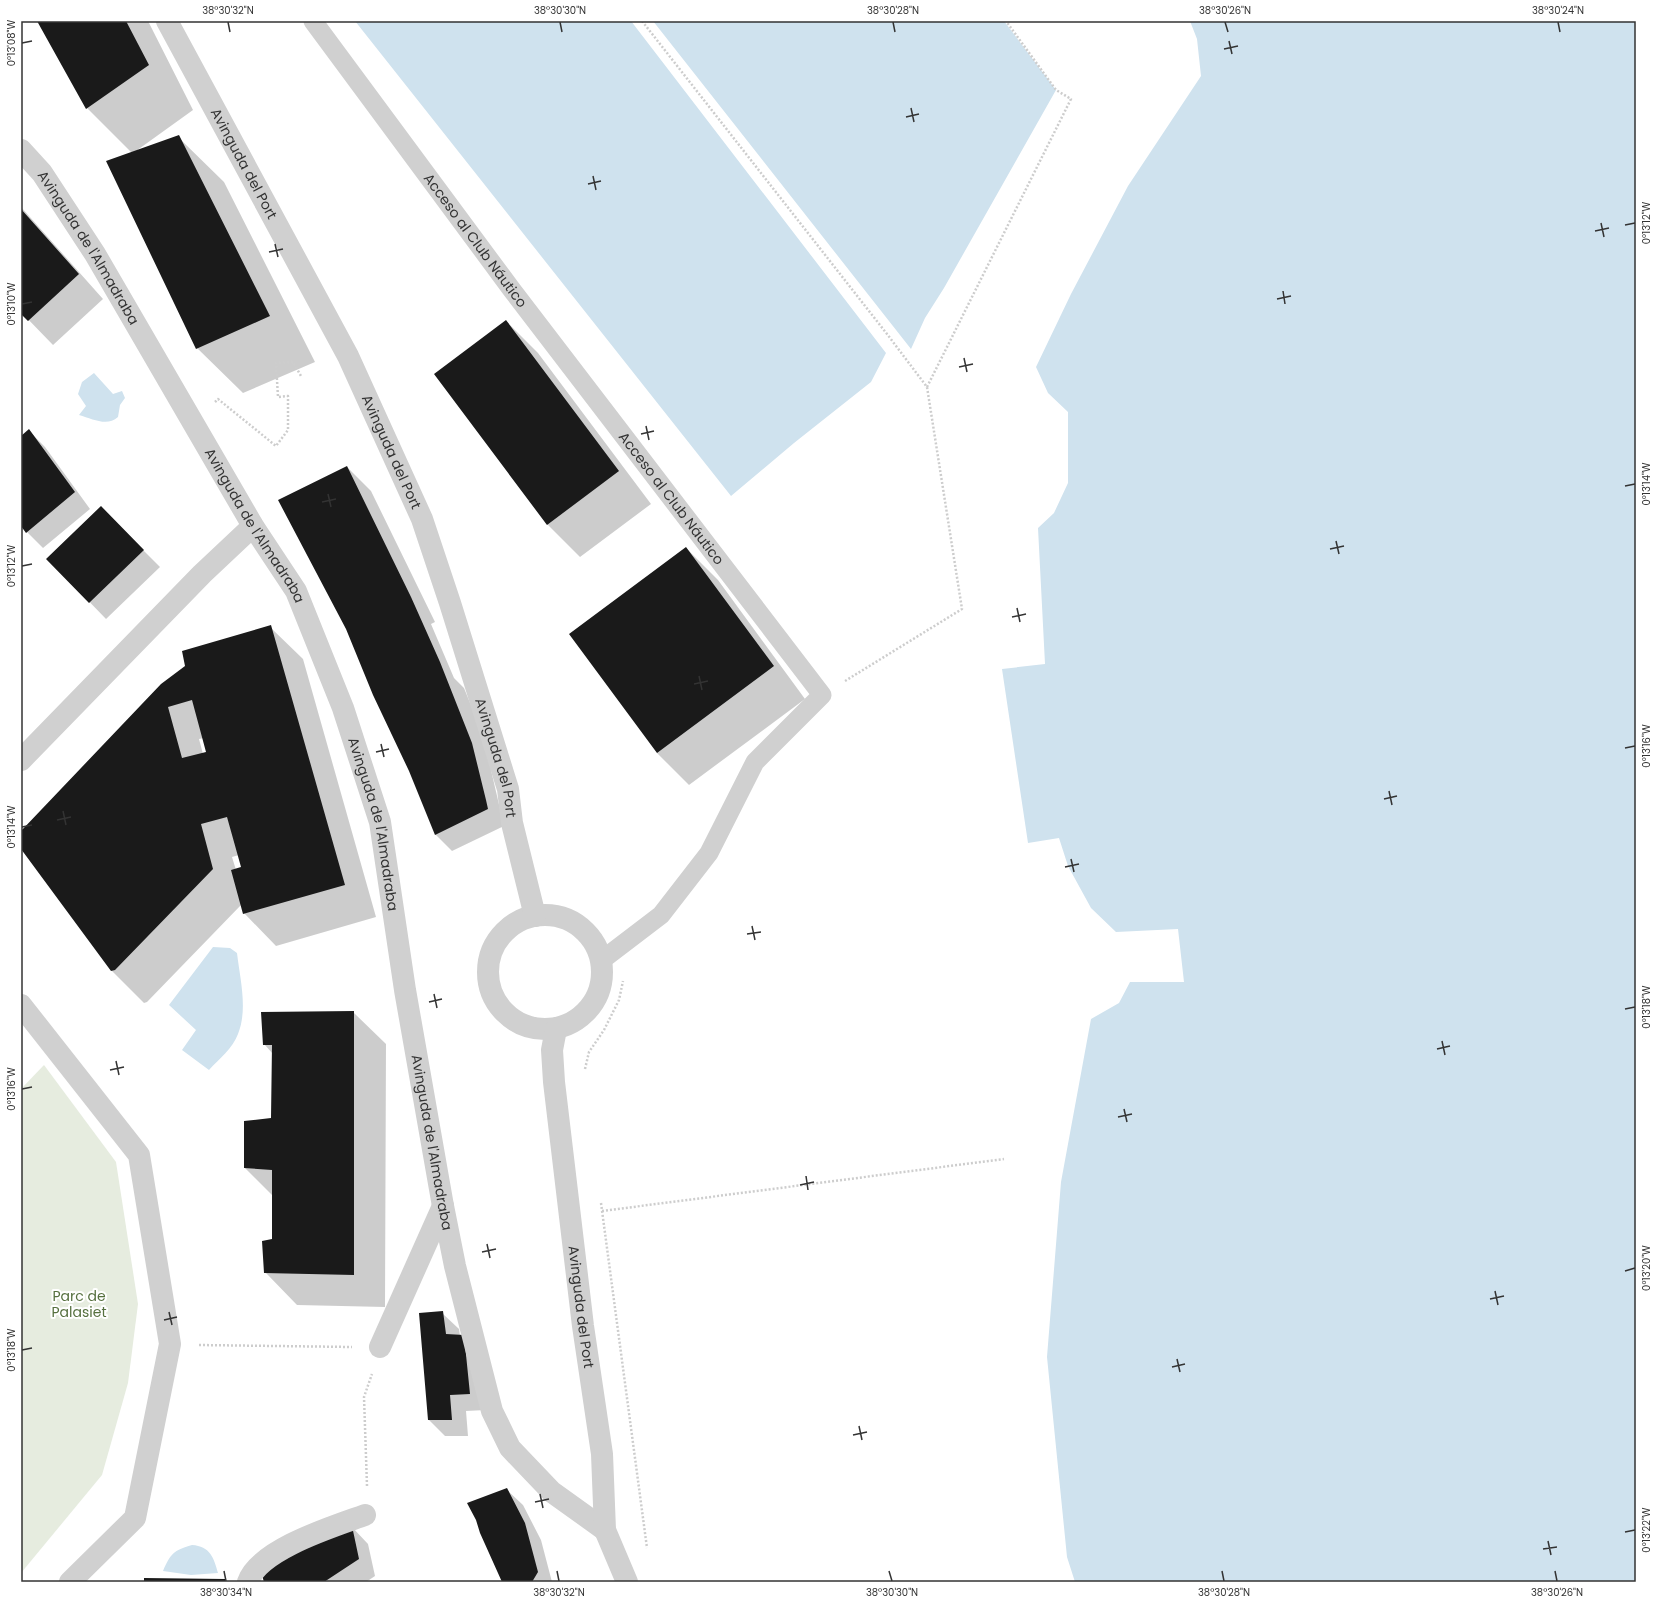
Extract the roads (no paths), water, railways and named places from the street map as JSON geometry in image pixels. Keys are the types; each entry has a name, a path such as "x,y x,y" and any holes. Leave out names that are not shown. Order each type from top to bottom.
{"street":[{"name":"Avinguda del Port","path":"167,21 345,350 422,519 508,789 512,823 535,916"},
{"name":"Avinguda de l'Almadraba","path":"21,150 42,174 95,254 253,526 296,591 343,708 380,822 405,990 443,1206 455,1266 492,1411 510,1448 552,1492 606,1530"},
{"path":"21,760 202,574 253,526"},
{"path":"552,915 569,920 584,930 595,944 602,960 603,978 597,996 588,1012 573,1023 556,1029 538,1029 521,1024 506,1014 495,1000 489,983 488,965 494,947 504,933 518,922 535,916 552,915"},
{"path":"21,1005 139,1155 170,1344 135,1518 70,1582"},
{"name":"Avinguda del Port","path":"556,1029 552,1050 554,1082 583,1326 602,1454 606,1530 627,1582"},
{"path":"380,1347 443,1206"},
{"path":"248,1582 251,1576 270,1557 306,1537 365,1515"}],"lane":[{"name":"Acceso al Club Náutico","path":"313,21 512,290 822,695 755,762 709,853 661,915 602,960"}],"water":[{"path":"355,21 631,21 886,353 871,382 794,443 731,496"},
{"path":"653,21 1004,21 1056,90 944,288 925,318 911,349"},
{"path":"1190,21 1636,21 1636,1582 1075,1582 1067,1557 1047,1357 1061,1182 1091,1019 1119,1003 1130,982 1184,982 1178,929 1116,932 1091,908 1068,866 1059,838 1028,843 1002,669 1045,664 1038,528 1054,513 1068,483 1068,412 1048,393 1036,367 1071,294 1128,186 1201,76 1197,39"},
{"path":"94,373 113,394 122,391 125,398 120,405 118,417 114,420 105,422 79,415 86,406 78,394 82,382"},
{"path":"213,947 230,948 237,953 243,1004 241,1024 236,1039 229,1049 209,1070 182,1050 196,1030 169,1005"},
{"path":"192,1545 207,1550 215,1562 218,1573 191,1575 163,1571 168,1560 173,1554"}],"park label":[{"name":"Parc de Palasiet","path":"79,1304"}]}
